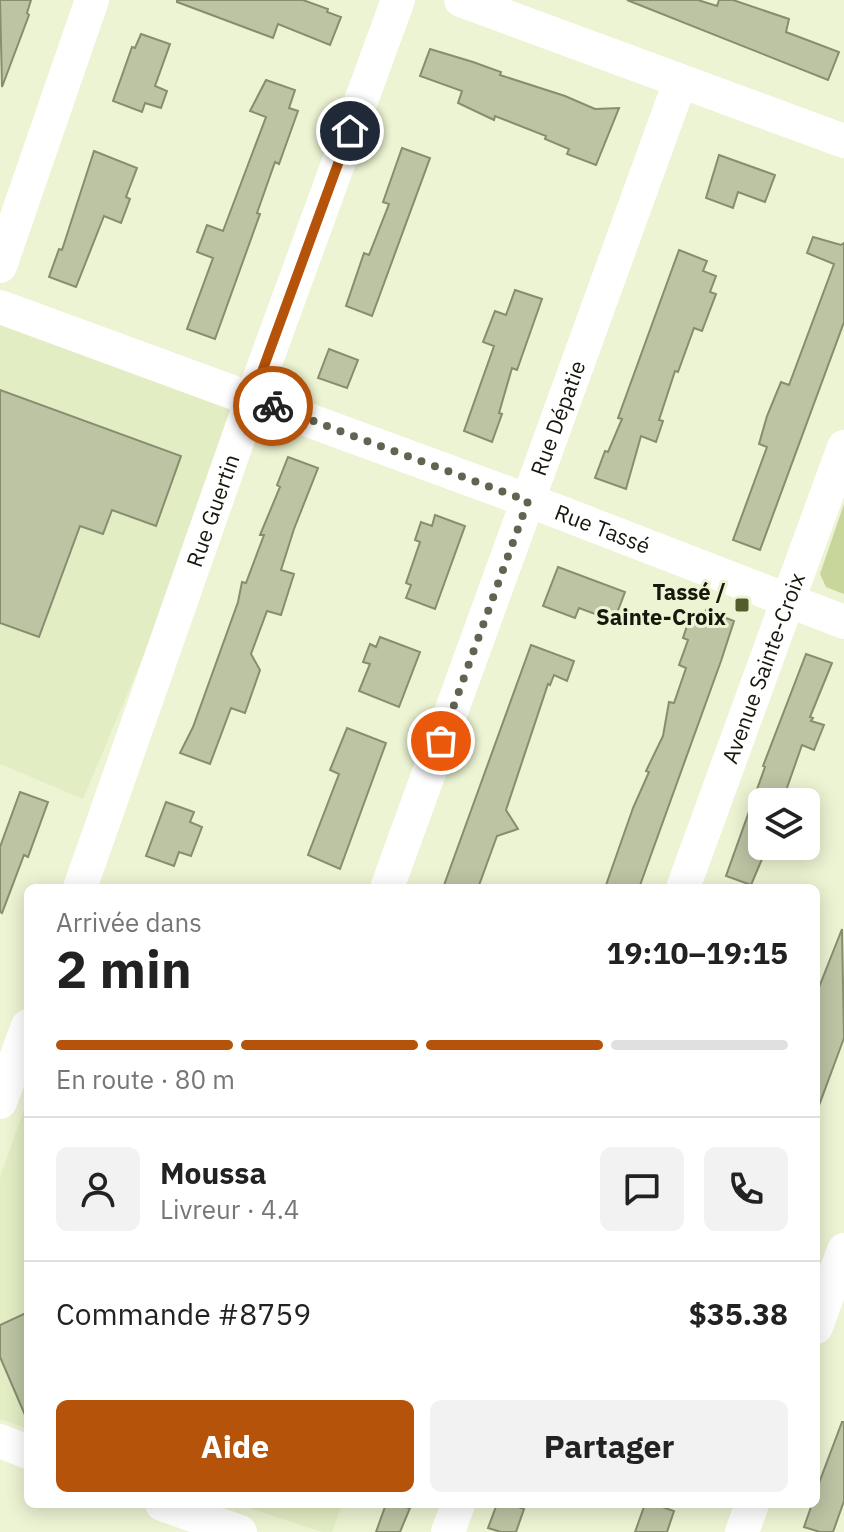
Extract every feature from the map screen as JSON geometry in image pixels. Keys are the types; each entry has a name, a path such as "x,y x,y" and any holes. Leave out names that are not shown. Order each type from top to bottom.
{"street":[{"path":"0,266 92,0"},
{"name":"Rue Guertin","path":"86,884 252,399 398,0"},
{"path":"461,0 844,141"},
{"name":"Rue Dépatie","path":"388,884 680,82"},
{"name":"Rue Tassé","path":"0,307 528,501 844,622"},
{"name":"Avenue Sainte-Croix","path":"684,884 844,447"},
{"path":"0,1102 24,1037"},
{"path":"820,1316 844,1250"},
{"path":"0,1441 24,1450"},
{"path":"448,1532 457,1508"},
{"path":"742,1532 751,1508"},
{"path":"162,1514 240,1532"}],"shaded area":[{"path":"0,307 252,399 83,799 0,764"},
{"path":"844,504 844,594 826,587 820,574"},
{"path":"24,1109 24,1428 0,1419 0,1177"},
{"path":"248,1508 341,1508 332,1532 322,1532"}],"building":[{"path":"0,0 31,0 29,15 2,87"},
{"path":"177,0 303,0 341,17 330,45 278,24 273,38"},
{"path":"627,0 698,0 717,6 719,0 733,0 789,19 786,32 839,52 828,80"},
{"path":"141,34 170,44 155,86 167,91 161,108 145,103 142,112 113,101 132,47 135,48"},
{"path":"430,49 501,72 500,75 595,109 619,108 596,165 567,154 569,149 545,139 546,136 495,116 494,120 458,103 462,91 420,76"},
{"path":"266,80 295,90 289,108 298,111 279,164 275,162 257,213 260,214 215,339 187,329 213,258 197,252 207,225 223,231 266,117 250,111"},
{"path":"402,148 430,158 372,316 346,306 364,253 369,255 389,204 383,202"},
{"path":"94,151 137,168 126,197 130,199 121,223 104,216 76,287 49,277 59,249 62,250"},
{"path":"719,155 775,175 765,202 738,192 733,208 706,198"},
{"path":"813,237 841,245 844,243 844,322 760,550 733,540 767,447 759,444 767,416 781,382 789,385 834,264 807,253"},
{"path":"679,250 707,261 703,271 716,276 710,292 716,294 702,331 694,328 678,372 675,371 659,420 663,421 656,442 641,436 626,489 595,478 622,419 618,418"},
{"path":"515,290 542,299 517,370 512,368 492,442 464,431 494,346 483,342 495,311 506,315"},
{"path":"329,349 358,360 347,388 318,378"},
{"path":"0,390 181,456 156,526 112,510 103,534 80,526 39,637 0,623"},
{"path":"288,457 318,468 281,570 294,574 281,615 267,611 251,654 260,670 245,713 231,708 210,764 180,753 193,727 238,602 242,582 246,583 264,535 260,535 280,487 277,485"},
{"path":"435,515 465,526 435,609 406,598 411,585 406,583 420,542 415,540 421,522 432,526"},
{"path":"558,567 625,592 614,621 579,608 575,618 543,606"},
{"path":"706,610 734,621 640,884 606,884 649,772 646,771 663,736 669,702 674,703 686,668 679,665 688,640 683,638 690,617 702,621"},
{"path":"380,637 420,652 399,707 359,691 370,664 363,662 370,644 376,647"},
{"path":"531,645 574,661 567,681 554,675 548,684 506,810 518,829 497,836 479,884 444,884"},
{"path":"806,654 832,663 810,717 813,718 811,721 824,725 814,750 802,745 787,788 757,788"},
{"path":"347,728 386,743 340,869 308,855 339,774 330,770"},
{"path":"20,792 48,802 28,857 24,855 2,913 0,847"},
{"path":"166,802 194,812 190,822 202,827 191,856 179,852 174,866 146,856"},
{"path":"748,815 748,860 762,860 751,884 726,876"},
{"path":"842,929 844,1038 820,1103 820,985"},
{"path":"24,1314 24,1413 0,1357 0,1325"},
{"path":"844,1422 844,1501 833,1532 804,1527 811,1508 820,1508 820,1480"},
{"path":"385,1508 410,1508 400,1532 376,1532"},
{"path":"496,1508 524,1509 516,1532 488,1528"},
{"path":"644,1508 674,1511 667,1532 635,1532"}],"way so far":[{"path":"273,406 528,501 441,741"}],"place":[{"name":"Tassé / Sainte-Croix","path":"742,605"}],"route":[{"path":"273,406 252,399 350,131"}]}
